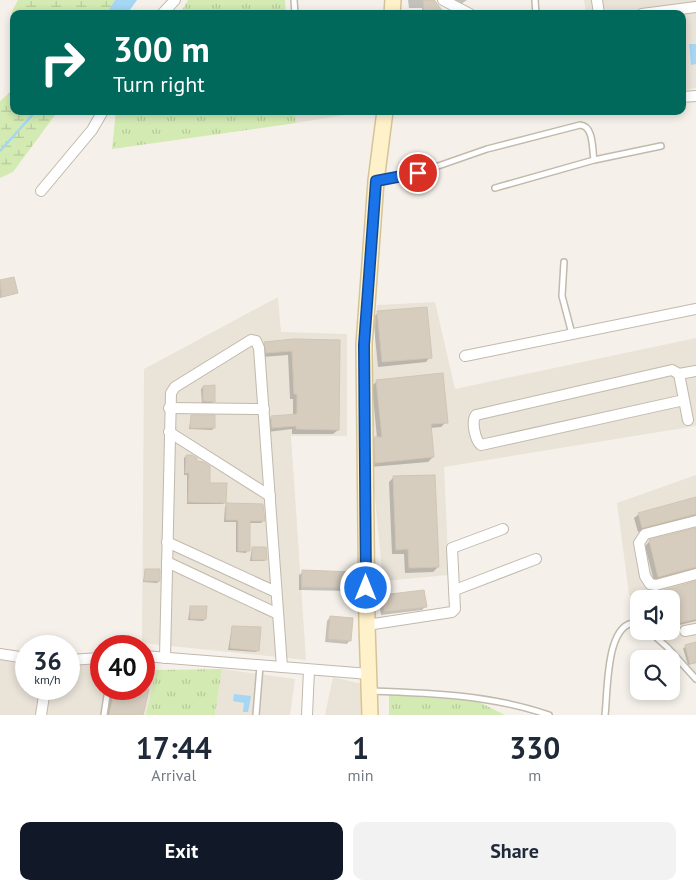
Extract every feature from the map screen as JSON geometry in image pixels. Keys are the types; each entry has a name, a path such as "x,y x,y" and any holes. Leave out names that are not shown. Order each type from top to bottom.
{"street":[{"path":"166,10 175,0"},
{"path":"443,0 462,10"},
{"path":"673,10 696,7"},
{"path":"41,191 92,130 101,115"},
{"path":"370,715 366,625 364,345 376,181 384,115"},
{"path":"465,356 696,309"},
{"path":"166,658 169,408 171,393 175,387 251,340 256,341 259,348 282,667"},
{"path":"684,400 481,445 477,441 474,420 476,414 672,370 679,374 696,370"},
{"path":"679,374 688,420"},
{"path":"169,408 264,409"},
{"path":"169,432 270,496"},
{"path":"696,521 645,534 641,537 639,543 645,576 650,584 656,585 696,574"},
{"path":"366,625 452,612 455,609 452,548 504,529"},
{"path":"167,542 276,592"},
{"path":"455,590 536,559"},
{"path":"167,562 278,614"},
{"path":"685,631 696,629"},
{"path":"0,654 15,656"},
{"path":"155,657 369,674"},
{"path":"307,715 309,670"},
{"path":"41,715 43,700"}],"lane":[{"path":"376,181 418,173 487,149 580,125 584,125 590,130 594,160"},
{"path":"496,188 594,160 661,146"},
{"path":"564,262 562,296 572,334"},
{"path":"605,715 613,642 620,629 630,623"},
{"path":"659,640 696,679"},
{"path":"256,715 260,665"},
{"path":"369,691 436,693 517,704 549,715"},
{"path":"104,715 106,700"}],"shaded area":[{"path":"584,0 696,0 696,88 686,90 686,10 585,10"},
{"path":"295,115 344,115 296,123"},
{"path":"278,297 281,332 347,334 347,436 291,436 306,660 155,644 155,635 142,635 144,369"},
{"path":"435,302 455,389 696,338 696,426 444,467 449,575 383,581 369,435 377,305"},
{"path":"696,475 696,673 680,656 680,650 674,650 665,640 680,640 680,590 630,590 630,596 629,594 617,503"},
{"path":"0,657 15,659 15,700 80,700 80,665 90,665 90,700 149,700 146,715 0,715"},
{"path":"222,669 295,679 290,715 215,715"},
{"path":"333,677 362,684 363,715 325,715"}],"green space":[{"path":"18,0 115,0 109,10 13,10"},
{"path":"188,0 285,0 286,10 182,10"},
{"path":"10,92 10,115 55,115 13,172 0,178 0,101"},
{"path":"116,115 295,115 296,123 112,149"},
{"path":"222,669 215,715 146,715 149,700 155,700 156,670"},
{"path":"389,695 477,701 505,715 389,715"}],"water":[{"path":"115,0 137,0 130,10 109,10"},
{"path":"689,44 696,44 696,64 691,65"},
{"path":"234,694 251,696 248,712 243,712 244,703 233,701"}],"building":[{"path":"423,0 434,0 442,10 424,10"},
{"path":"14,277 18,293 2,297 0,280"},
{"path":"427,307 432,358 382,362 377,311"},
{"path":"294,339 340,340 339,430 296,429 296,426 272,428 271,416 297,414 297,394 294,394 292,351 266,353 264,342"},
{"path":"443,373 448,423 431,424 434,457 375,463 374,437 382,437 376,380"},
{"path":"215,385 215,402 203,401 203,386"},
{"path":"191,415 215,415 215,428 190,428"},
{"path":"186,455 192,455 197,458 197,461 210,466 210,483 227,483 226,503 188,502 189,473 185,473"},
{"path":"435,475 439,567 409,568 408,549 396,550 393,476"},
{"path":"696,497 696,514 642,528 638,513"},
{"path":"226,503 263,504 265,521 250,521 250,551 238,551 238,520 226,520"},
{"path":"696,528 696,567 658,577 649,540"},
{"path":"252,547 266,547 267,560 252,560"},
{"path":"145,569 160,569 160,581 144,581"},
{"path":"302,570 353,572 353,588 302,587"},
{"path":"696,581 696,619 680,623 680,590 665,590"},
{"path":"424,590 427,607 384,612 382,595"},
{"path":"190,606 207,606 206,619 190,619"},
{"path":"330,616 353,618 351,641 328,639"},
{"path":"232,626 261,627 259,651 230,648"},
{"path":"696,642 696,662 690,664 685,645"},
{"path":"112,700 146,700 143,715 109,715"}],"waterway":[{"path":"0,151 32,115"}],"route":[{"path":"366,588 364,345 376,181 418,173"}]}
